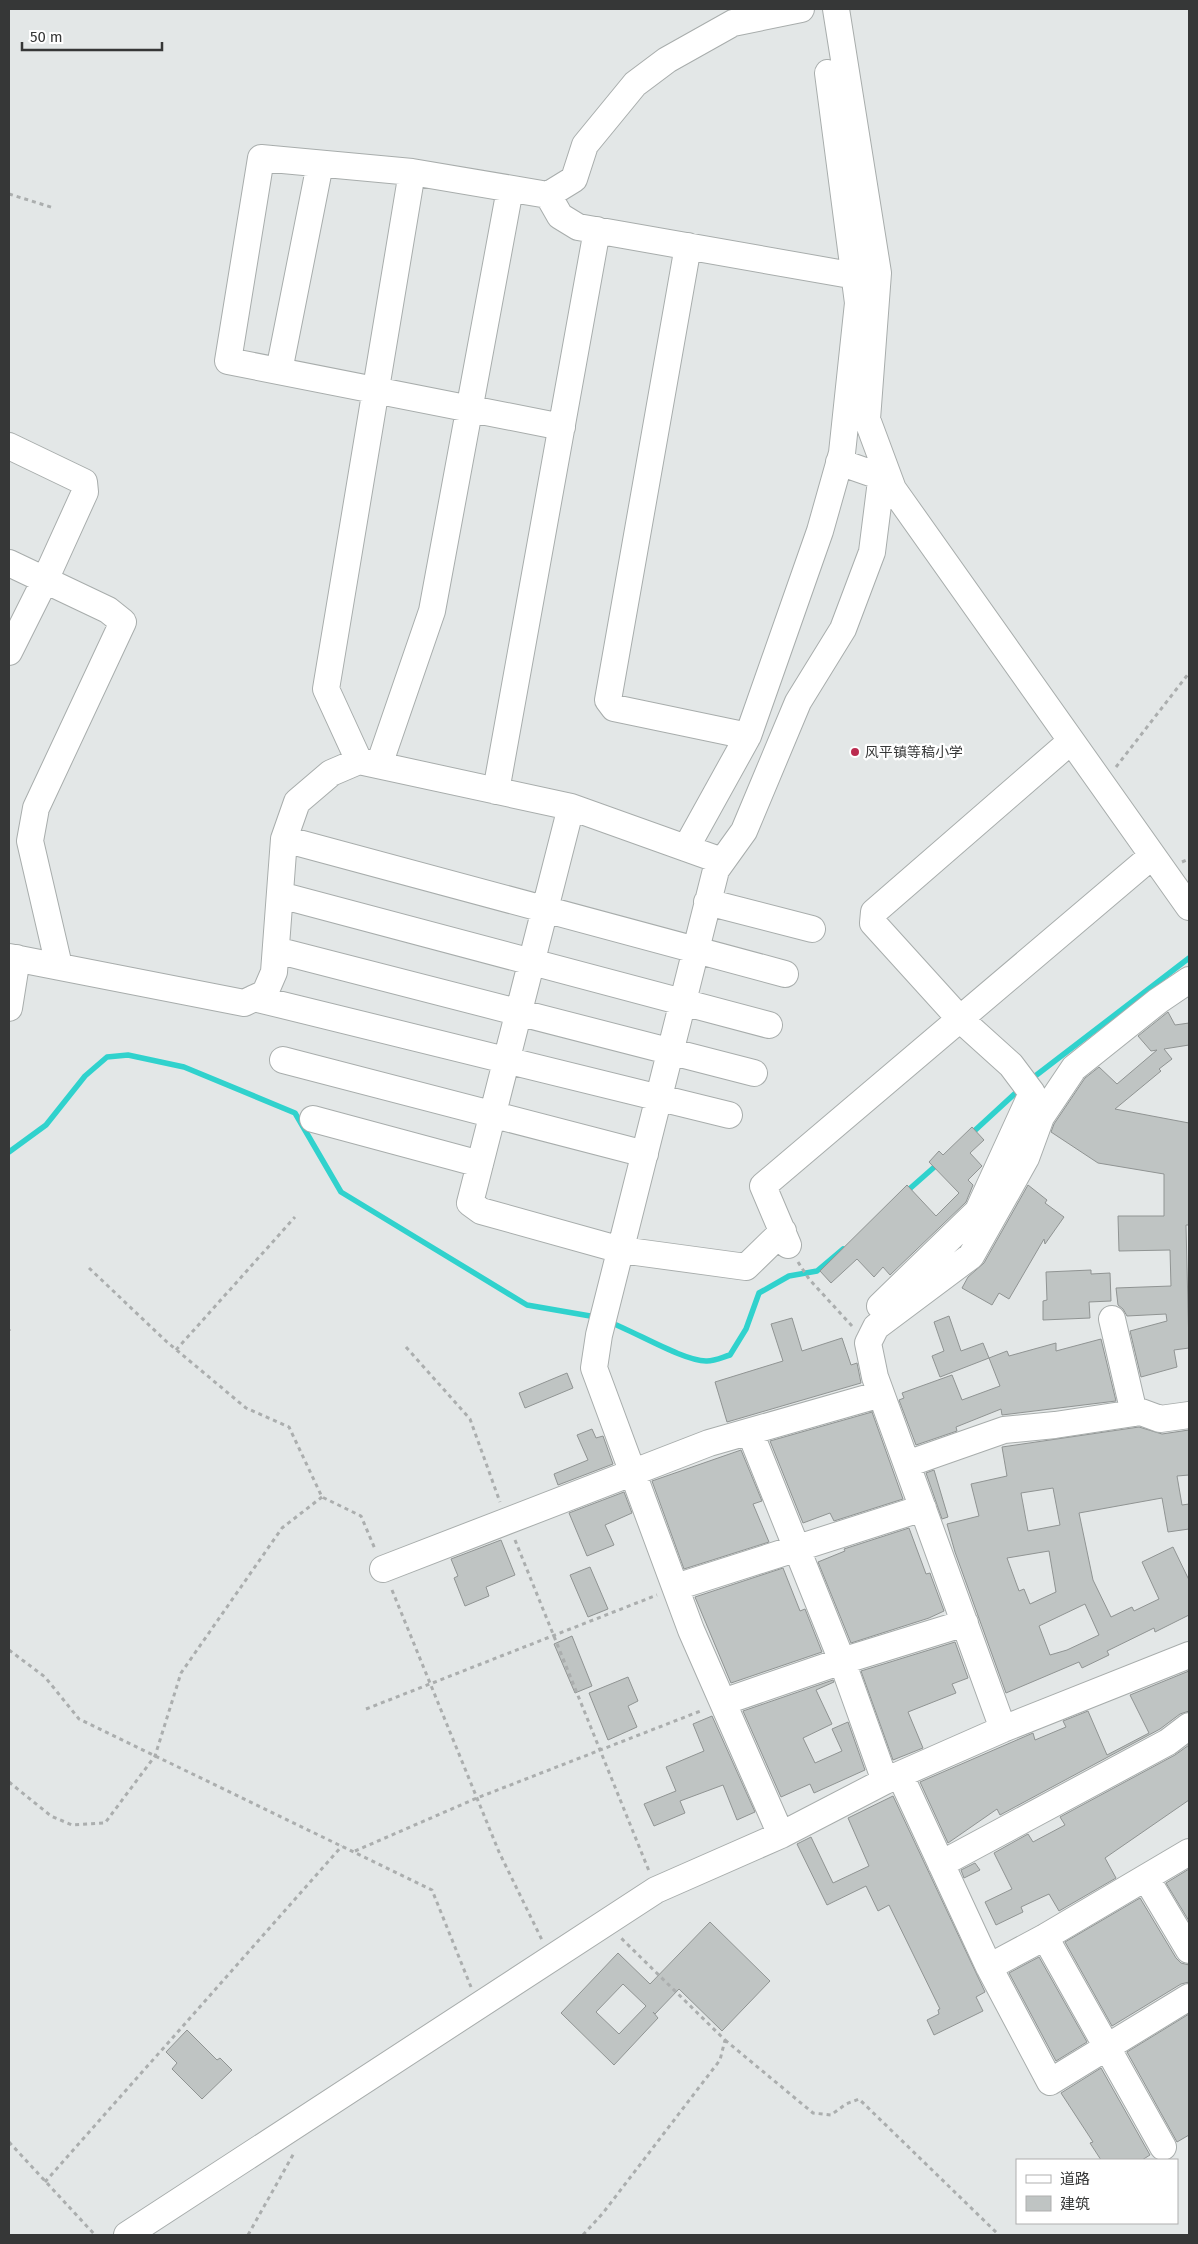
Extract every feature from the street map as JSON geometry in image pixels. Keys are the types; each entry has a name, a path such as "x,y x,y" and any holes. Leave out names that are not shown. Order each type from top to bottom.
{"street":[{"path":"562,427 228,361 261,158 412,172 548,195 574,179 585,145 635,84 667,60 733,24 801,9"},
{"path":"686,848 748,736 820,531 839,462 858,303 856,276 819,9"},
{"path":"836,9 878,273 867,419 883,471 893,489 1189,907"},
{"path":"279,371 320,164"},
{"path":"369,763 326,689 412,172"},
{"path":"369,763 432,611 510,188"},
{"path":"548,195 560,216 578,227 856,276"},
{"path":"496,791 597,230"},
{"path":"688,246 608,700 614,708 748,736"},
{"path":"9,446 84,482 85,492 45,580 9,652"},
{"path":"839,462 883,471"},
{"path":"781,1835 723,1702 676,1587 594,1368 599,1335 716,870 744,831 798,702 843,629 872,552 883,471"},
{"path":"9,563 108,610 123,622 36,808 30,841 59,966"},
{"path":"862,1337 978,1211 1032,1093 1011,1065 960,1019 873,923 874,912 1071,741"},
{"path":"9,1008 13,957 244,1003 265,993 274,972 284,840 297,802 332,773 369,763 571,807 722,861"},
{"path":"571,807 470,1203 481,1211 621,1250 746,1267 786,1238 763,1186 1152,856"},
{"path":"284,840 785,974"},
{"path":"280,895 769,1025"},
{"path":"708,902 812,929"},
{"path":"276,950 754,1073"},
{"path":"862,1337 971,1256 1026,1158 1041,1117 1074,1068 1158,1001 1189,980"},
{"path":"254,998 729,1115"},
{"path":"283,1060 645,1154"},
{"path":"313,1119 480,1164"},
{"path":"1112,1319 1134,1413"},
{"path":"862,1337 1003,1729"},
{"path":"383,1569 710,1444 881,1394"},
{"path":"907,1464 1004,1430 1055,1426 1141,1412 1160,1419 1189,1415"},
{"path":"750,1432 795,1548 893,1778 941,1864 988,1967 1050,2082 1189,1997"},
{"path":"676,1587 923,1508"},
{"path":"723,1702 842,1661 966,1623"},
{"path":"127,2235 656,1890 781,1835 893,1778 1003,1729 1189,1655"},
{"path":"941,1864 1168,1742 1189,1726"},
{"path":"988,1967 1045,1937 1189,1852"},
{"path":"1146,1878 1189,1950"},
{"path":"1045,1937 1163,2147"}],"path":[{"path":"9,194 54,208"},
{"path":"1102,785 1189,673"},
{"path":"176,1350 295,1217"},
{"path":"88,1268 176,1350 246,1408 289,1427 322,1497 361,1516 499,1852 550,1959"},
{"path":"809,1279 862,1337"},
{"path":"406,1347 470,1419 507,1520 656,1890"},
{"path":"9,1782 51,1816 72,1825 105,1823 155,1756 181,1673 282,1528 322,1497"},
{"path":"366,1709 676,1587"},
{"path":"9,1650 45,1677 79,1719 432,1890 479,2006"},
{"path":"354,1851 477,1798 723,1702"},
{"path":"45,2182 342,1846"},
{"path":"606,1923 725,2040 813,2113 831,2115 846,2104 859,2099 999,2235"},
{"path":"583,2235 603,2213 720,2060 725,2040"},
{"path":"9,2142 95,2235"},
{"path":"248,2235 295,2152"}],"building":[{"path":"1168,1012 1175,1025 1189,1023 1189,1045 1164,1049 1172,1059 1159,1069 1161,1071 1115,1109 1189,1123 1189,1225 1186,1225 1189,1348 1174,1350 1177,1367 1141,1377 1130,1331 1167,1321 1166,1314 1127,1316 1118,1305 1116,1288 1171,1286 1170,1250 1119,1251 1118,1216 1164,1216 1164,1174 1098,1163 1051,1132 1054,1124 1085,1078 1099,1067 1117,1084 1157,1050 1151,1051 1138,1036"},
{"path":"972,1127 984,1140 970,1153 982,1166 968,1180 973,1185 966,1202 890,1275 883,1267 874,1277 857,1259 831,1283 820,1271 907,1185 936,1216 959,1193 929,1162 939,1151 943,1155"},
{"path":"1028,1185 1047,1200 1045,1203 1064,1217 1045,1244 1044,1239 1009,1299 999,1293 992,1305 962,1288 968,1277 984,1263"},
{"path":"1091,1270 1091,1274 1110,1273 1111,1301 1089,1302 1090,1318 1043,1320 1043,1301 1047,1300 1046,1272"},
{"path":"949,1316 961,1351 983,1343 989,1358 940,1377 932,1356 944,1351 934,1322"},
{"path":"792,1318 802,1351 842,1338 851,1365 857,1363 861,1383 727,1422 715,1382 783,1361 771,1324"},
{"path":"1101,1339 1116,1401 1002,1415 1001,1409 956,1427 957,1431 916,1445 899,1400 904,1398 902,1393 952,1375 962,1400 1000,1386 989,1358 1007,1351 1009,1356 1056,1343 1056,1351"},
{"path":"567,1373 573,1388 525,1408 519,1393"},
{"path":"872,1412 903,1499 834,1521 830,1513 803,1523 770,1441"},
{"path":"1139,1427 1162,1434 1189,1430 1189,1475 1177,1476 1182,1505 1189,1504 1189,1529 1168,1532 1162,1498 1079,1513 1093,1580 1111,1617 1132,1607 1134,1611 1159,1599 1142,1562 1173,1547 1189,1580 1189,1615 1155,1632 1154,1628 1107,1651 1109,1655 1082,1668 1079,1662 1006,1693 955,1552 947,1524 979,1516 971,1484 1007,1476 1002,1447","holes":["1053,1488 1060,1525 1028,1531 1021,1493","1049,1551 1056,1592 1030,1604 1024,1589 1019,1591 1007,1558","1085,1604 1099,1635 1067,1650 1050,1655 1039,1626"]},
{"path":"592,1429 596,1438 603,1436 613,1464 558,1485 554,1474 588,1460 577,1435"},
{"path":"741,1450 762,1501 753,1504 769,1542 684,1569 652,1481"},
{"path":"934,1470 948,1517 942,1519 926,1473"},
{"path":"624,1492 632,1513 605,1525 614,1545 587,1556 569,1513"},
{"path":"909,1528 926,1574 930,1573 944,1611 929,1618 851,1643 818,1562 845,1551 844,1549"},
{"path":"501,1540 515,1575 486,1587 489,1596 465,1606 454,1578 458,1576 451,1559"},
{"path":"590,1567 608,1609 588,1617 570,1575"},
{"path":"783,1568 800,1611 805,1609 822,1652 731,1683 695,1597"},
{"path":"572,1636 592,1686 575,1693 554,1644"},
{"path":"955,1642 968,1678 952,1684 956,1693 908,1712 923,1748 893,1760 861,1671"},
{"path":"1189,1671 1189,1711 1180,1714 1160,1729 1000,1815 997,1809 948,1843 920,1782 1033,1733 1035,1740 1066,1727 1063,1721 1088,1711 1107,1755 1149,1733 1130,1695"},
{"path":"628,1677 638,1701 628,1706 637,1727 608,1740 589,1693"},
{"path":"833,1680 834,1682 816,1690 832,1724 803,1738 815,1763 842,1751 832,1729 848,1722 865,1770 814,1793 810,1784 781,1797 743,1711"},
{"path":"712,1716 755,1812 737,1820 723,1785 680,1801 685,1813 654,1826 644,1804 676,1791 666,1767 704,1751 693,1724"},
{"path":"1189,1745 1189,1800 1105,1858 1116,1878 1059,1911 1049,1894 1021,1907 1023,1912 996,1925 985,1902 1012,1889 994,1853 1028,1834 1033,1842 1065,1825 1060,1817 1175,1755"},
{"path":"893,1796 985,1992 976,1997 983,2011 934,2035 927,2020 939,2014 938,2010 940,2009 889,1905 878,1911 866,1886 827,1905 797,1844 811,1837 833,1883 869,1866 848,1818"},
{"path":"975,1863 980,1870 964,1878 961,1870"},
{"path":"1189,1869 1189,1921 1166,1883"},
{"path":"1140,1898 1176,1958 1181,1963 1189,1965 1189,1982 1181,1984 1112,2026 1065,1942"},
{"path":"710,1922 770,1981 722,2031 679,1989 655,2014 653,2012 658,2018 614,2065 561,2013 618,1953 650,1984","holes":["623,1984 646,2006 619,2034 596,2012"]},
{"path":"1039,1957 1087,2042 1056,2061 1009,1973"},
{"path":"1189,2014 1189,2135 1177,2142 1127,2052"},
{"path":"187,2030 217,2060 220,2058 232,2070 202,2099 172,2069 177,2063 166,2052"},
{"path":"1101,2068 1150,2155 1144,2159 1100,2159 1090,2143 1093,2142 1061,2093"}],"waterway":[{"path":"1030,1080 1189,958"},
{"path":"9,1152 46,1125 85,1076 107,1057 128,1055 184,1067 295,1113 341,1192 527,1305 596,1317"},
{"path":"971,1134 1021,1088"},
{"path":"906,1192 940,1162"},
{"path":"609,1322 686,1357 707,1361 719,1359 730,1355 746,1329 759,1293 789,1276 817,1271 843,1249"}],"place":[{"name":"风平镇等稿小学","path":"855,752"}]}
